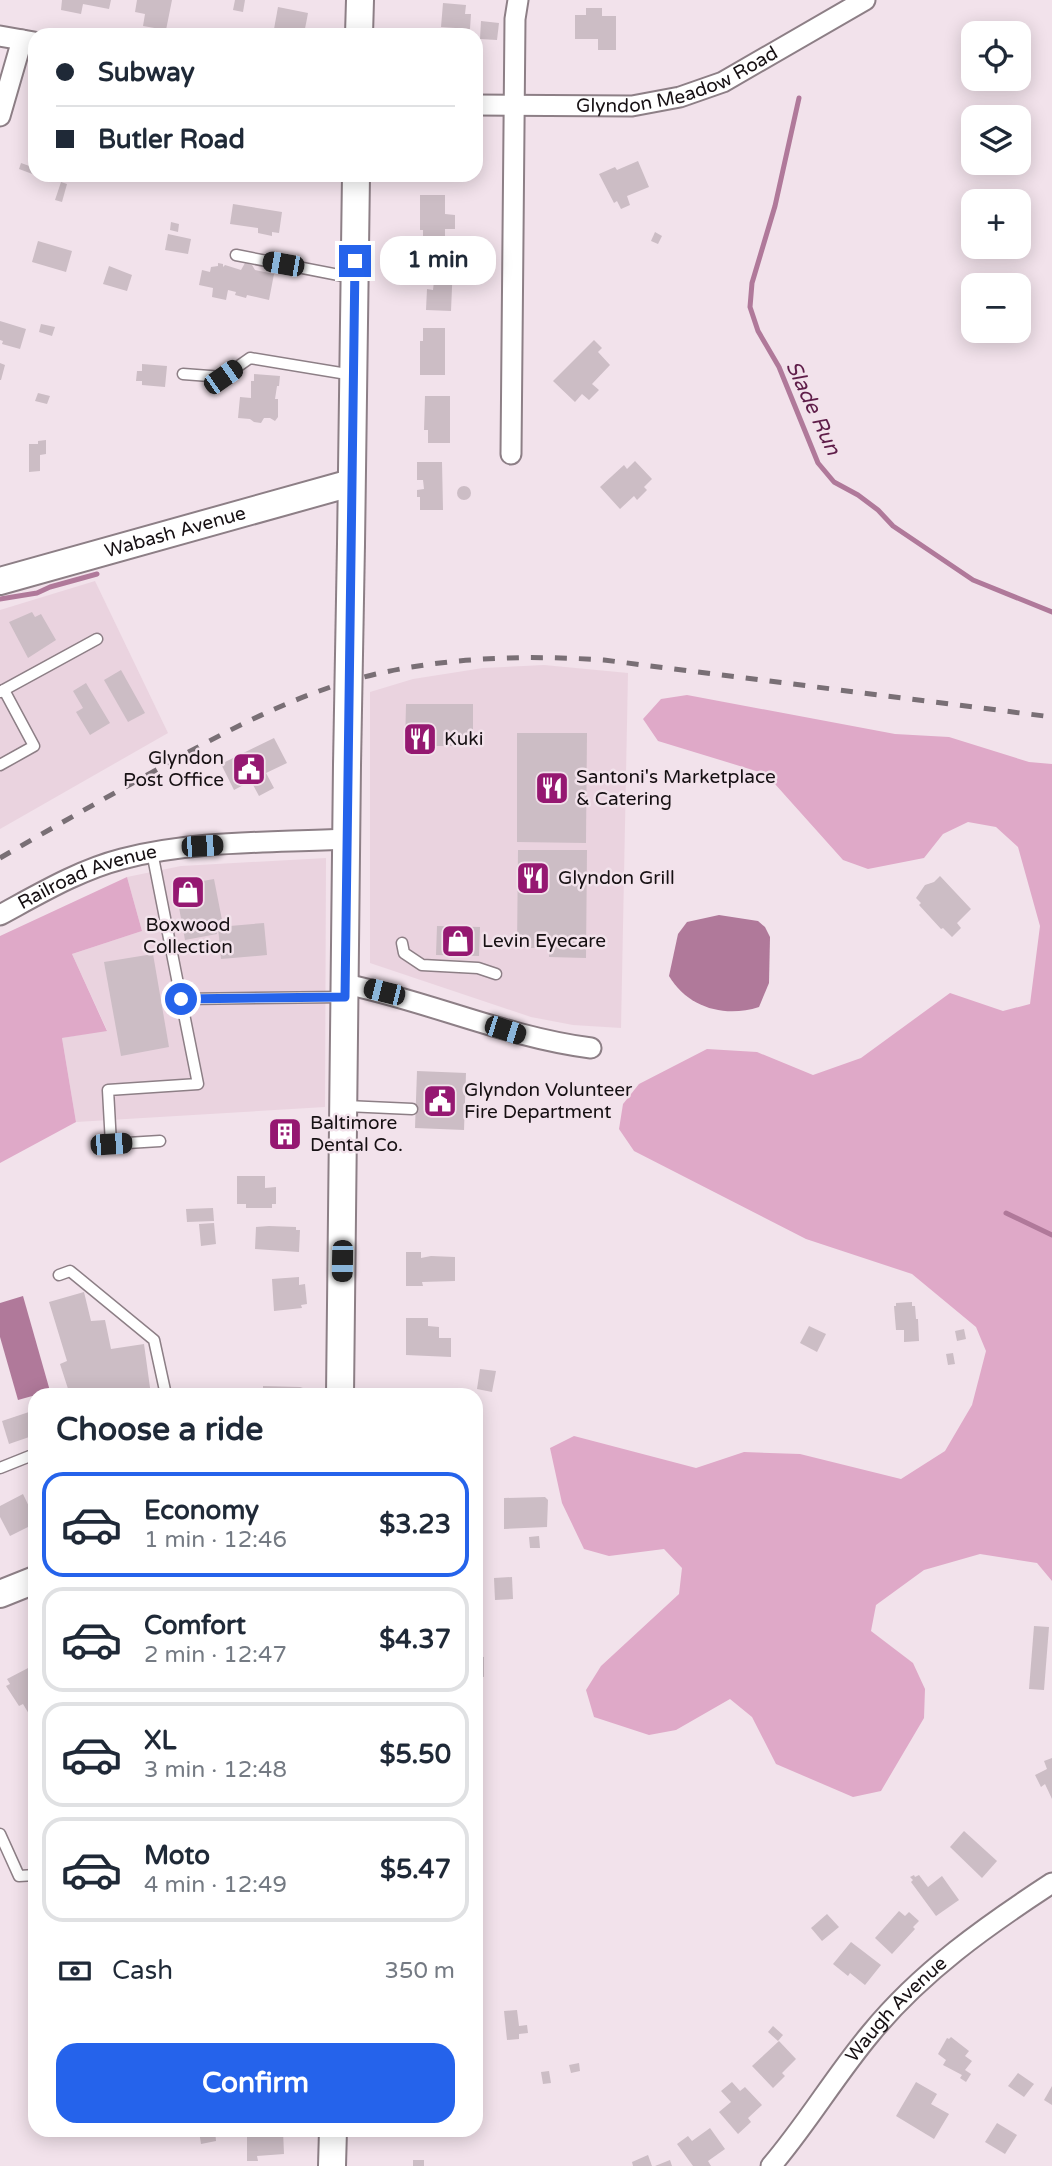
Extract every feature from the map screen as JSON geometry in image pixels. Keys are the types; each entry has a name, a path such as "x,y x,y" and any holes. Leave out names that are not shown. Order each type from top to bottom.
{"main road":[{"path":"359,28 360,0"},
{"path":"341,1388 356,182"},
{"name":"Wabash Avenue","path":"0,582 351,483"},
{"path":"0,1594 28,1583"},
{"path":"332,2166 333,2137"}],"street":[{"path":"511,454 515,19 518,0"},
{"name":"Glyndon Meadow Road","path":"483,105 632,106 701,91 723,82 865,0"},
{"path":"0,36 28,41"},
{"path":"0,116 28,44"},
{"name":"Railroad Avenue","path":"0,915 84,872 119,859 202,846 346,839"},
{"path":"345,990 408,999 531,1038 591,1048"},
{"name":"Waugh Avenue","path":"771,2166 871,2033 922,1979 953,1952 1052,1883"}],"lane":[{"path":"236,256 355,278"},
{"path":"184,374 223,377 250,358 354,375"},
{"path":"0,765 34,746 2,691 97,639"},
{"path":"152,852 198,1084 108,1090 111,1144 160,1141"},
{"path":"402,943 404,953 422,965 478,968 495,974"},
{"path":"181,999 345,990"},
{"path":"343,1106 412,1109"},
{"path":"59,1275 70,1271 154,1340 164,1388"},
{"path":"0,1468 28,1457"},
{"path":"0,1834 19,1876 28,1875"}],"shaded area":[{"path":"95,581 168,733 0,829 0,610"},
{"path":"544,665 628,673 621,1028 573,1025 531,1017 370,963 370,692 413,679 483,668"},
{"path":"687,695 895,734 949,737 1029,762 1052,764 1052,1581 1037,1563 980,1554 924,1570 876,1605 871,1631 913,1663 925,1689 924,1718 881,1791 853,1797 776,1764 752,1717 730,1699 676,1730 649,1735 594,1717 586,1690 601,1666 679,1594 682,1568 664,1549 609,1556 584,1549 562,1503 550,1448 574,1436 696,1468 744,1452 800,1454 901,1479 945,1451 972,1405 986,1351 976,1327 912,1274 806,1239 634,1151 619,1129 623,1104 639,1084 707,1049 757,1052 813,1075 861,1058 950,993 1003,1011 1030,1004 1040,926 1018,847 996,827 968,822 943,834 924,858 868,869 843,860 766,774 658,741 643,719 661,699"},
{"path":"326,858 325,1107 76,1122 62,1038 107,1030 72,954 142,931 127,877 181,866"},
{"path":"127,877 142,931 72,954 107,1031 62,1038 76,1122 0,1163 0,936"},
{"path":"719,915 758,921 770,937 769,983 759,1007 733,1011 708,1008 686,996 669,976 678,934 687,922"},
{"path":"23,1296 49,1388 28,1388 28,1397 18,1400 0,1337 0,1303"}],"building":[{"path":"62,0 111,0 109,9 83,4 81,14 61,10"},
{"path":"137,0 172,0 166,28 143,26 145,14 135,12"},
{"path":"235,0 245,0 243,12 233,10"},
{"path":"443,3 466,5 465,14 471,14 470,28 441,27"},
{"path":"278,7 308,13 305,28 274,28"},
{"path":"586,8 602,8 602,16 616,16 616,50 598,50 598,39 575,39 575,15 586,15"},
{"path":"481,21 499,23 497,40 483,39 483,28 481,28"},
{"path":"638,161 649,187 627,196 630,205 621,209 617,201 614,203 599,174"},
{"path":"21,163 28,166 28,172 19,169"},
{"path":"61,182 67,184 62,202 55,200"},
{"path":"420,195 445,195 445,214 455,215 455,229 445,229 445,243 423,243 423,230 420,230"},
{"path":"233,204 282,212 279,233 272,232 272,236 258,233 258,228 230,224"},
{"path":"171,222 179,224 178,232 170,230"},
{"path":"655,232 662,236 658,244 651,241"},
{"path":"168,234 191,239 188,254 165,250"},
{"path":"38,241 72,251 66,272 32,262"},
{"path":"218,263 223,264 223,267 225,265 241,270 245,263 252,265 255,270 274,274 269,300 247,295 246,298 228,290 226,300 212,297 213,288 199,285 202,270 210,272 211,267 218,266"},
{"path":"427,263 453,264 451,311 426,310 427,289 433,290 434,281 426,281"},
{"path":"109,266 132,275 127,291 103,284"},
{"path":"0,321 26,329 20,349 2,344"},
{"path":"41,324 55,327 52,336 39,332"},
{"path":"423,328 445,328 445,375 420,375 420,341 423,341"},
{"path":"594,340 602,348 598,352 610,365 592,384 599,390 589,400 582,394 575,402 553,381"},
{"path":"0,363 5,365 1,380 0,380"},
{"path":"142,364 167,366 165,387 142,385 142,381 136,381 137,371 142,371"},
{"path":"254,374 280,376 275,399 278,399 278,417 275,421 264,418 261,423 238,418 240,397 251,398 251,381 254,381"},
{"path":"38,393 50,396 47,404 35,401"},
{"path":"425,396 450,396 450,443 428,443 428,430 424,430"},
{"path":"46,440 46,454 40,455 40,471 29,472 29,444"},
{"path":"635,461 652,479 644,487 647,490 637,500 634,496 620,509 600,487 624,465 627,469"},
{"path":"417,462 442,462 443,510 420,510 417,490 424,489 423,480 417,480"},
{"path":"464,486 469,488 469,498 464,500 459,498 457,493 459,488"},
{"path":"32,612 35,617 41,614 56,640 28,658 9,622"},
{"path":"121,670 145,713 128,722 104,680"},
{"path":"86,683 110,723 90,735 76,712 83,708 73,691"},
{"path":"406,704 473,704 473,746 405,746"},
{"name":"Santoni's Marketplace & Catering","path":"517,733 587,733 586,843 517,842"},
{"name":"Glyndon Post Office","path":"274,738 287,763 266,773 274,788 259,796 251,781 234,790 221,764"},
{"path":"518,850 587,850 586,958 549,957 549,948 517,948"},
{"path":"940,876 971,909 957,923 961,928 952,937 941,929 916,898 925,885"},
{"path":"214,879 222,920 215,921 217,934 185,940 175,886"},
{"path":"264,923 267,955 221,959 218,927"},
{"name":"Levin Eyecare","path":"437,926 480,927 479,956 436,955"},
{"path":"153,954 169,1047 121,1056 104,962"},
{"name":"Glyndon Volunteer Fire Department","path":"417,1071 466,1073 464,1130 415,1128"},
{"name":"Baltimore Dental Co.","path":"275,1119 296,1119 295,1150 274,1149"},
{"path":"237,1176 265,1176 265,1188 276,1187 276,1204 272,1204 272,1208 246,1208 246,1204 237,1204"},
{"path":"213,1208 214,1221 187,1222 186,1209"},
{"path":"214,1223 216,1244 201,1246 199,1224"},
{"path":"256,1227 296,1227 296,1230 300,1230 299,1252 255,1249"},
{"path":"406,1252 421,1252 421,1258 455,1257 455,1281 422,1282 423,1286 406,1286"},
{"path":"299,1277 299,1285 305,1284 307,1304 301,1305 302,1308 274,1311 272,1279"},
{"path":"84,1292 91,1321 105,1320 111,1349 144,1344 150,1388 68,1388 60,1364 67,1361 49,1302"},
{"path":"912,1302 918,1319 919,1341 904,1342 904,1330 896,1330 894,1306 896,1303"},
{"path":"406,1318 428,1318 428,1326 439,1327 439,1338 451,1338 451,1357 406,1355"},
{"path":"809,1326 826,1334 817,1352 800,1343"},
{"path":"964,1329 966,1339 957,1341 955,1331"},
{"path":"953,1353 955,1364 948,1365 946,1354"},
{"path":"480,1369 496,1371 492,1392 477,1388"},
{"path":"263,1386 303,1388 263,1388"},
{"path":"28,1412 28,1437 9,1444 2,1421"},
{"path":"23,1494 28,1504 28,1527 10,1536 0,1517 0,1506"},
{"path":"545,1497 548,1500 547,1527 504,1529 504,1498"},
{"path":"539,1536 540,1548 530,1548 529,1537"},
{"path":"512,1577 513,1599 495,1600 494,1578"},
{"path":"1034,1626 1049,1627 1044,1690 1029,1689"},
{"path":"28,1668 28,1712 23,1704 19,1706 6,1686 10,1684 7,1679"},
{"path":"1052,1758 1052,1799 1045,1784 1041,1787 1035,1775 1047,1769 1044,1761"},
{"path":"964,1831 997,1861 982,1878 950,1847"},
{"path":"919,1875 928,1887 942,1876 959,1900 936,1916 911,1882 913,1880 910,1877"},
{"path":"899,1911 905,1916 909,1912 919,1921 892,1954 875,1938"},
{"path":"827,1914 839,1927 822,1941 811,1928"},
{"path":"851,1942 881,1965 865,1985 833,1964"},
{"path":"517,2010 519,2026 527,2025 528,2033 519,2034 519,2039 507,2040 504,2011"},
{"path":"773,2026 783,2035 778,2041 768,2032"},
{"path":"951,2037 969,2051 965,2056 972,2061 965,2070 971,2074 966,2082 960,2078 962,2075 943,2065 946,2060 938,2054 947,2038"},
{"path":"779,2041 796,2059 782,2073 785,2076 773,2088 752,2066"},
{"path":"579,2063 580,2071 571,2073 569,2065"},
{"path":"549,2071 551,2083 543,2084 541,2072"},
{"path":"1018,2073 1034,2084 1024,2097 1008,2086"},
{"path":"732,2082 740,2091 745,2087 762,2105 748,2118 751,2122 738,2134 719,2112 731,2102 721,2091"},
{"path":"916,2082 937,2094 931,2104 949,2114 934,2139 896,2116"},
{"path":"1052,2086 1052,2105 1044,2100"},
{"path":"997,2123 1017,2135 1005,2154 985,2142"},
{"path":"710,2128 725,2149 708,2161 711,2166 693,2166 677,2144 688,2136 692,2141"},
{"path":"200,2137 216,2137 216,2141 201,2144"},
{"path":"247,2137 283,2137 284,2154 257,2156 258,2161 247,2161"},
{"path":"648,2155 652,2166 633,2166 632,2162"},
{"path":"413,2160 424,2160 424,2166 413,2166"},
{"path":"670,2160 672,2166 655,2166"}],"waterway":[{"name":"Slade Run","path":"799,98 775,206 752,283 750,307 758,331 779,367 818,463 834,482 858,495 893,526 973,580 1052,612"},
{"path":"0,599 37,593 97,574"},
{"path":"1006,1213 1052,1235"}],"railway":[{"path":"0,858 184,755 264,714 347,682 432,664 518,658 604,660 1052,717"}],"place":[{"name":"Kuki","path":"420,739"},
{"name":"Glyndon Post Office","path":"249,769"},
{"name":"Santoni's Marketplace & Catering","path":"552,788"},
{"name":"Glyndon Grill","path":"533,878"},
{"name":"Boxwood Collection","path":"188,892"},
{"name":"Levin Eyecare","path":"458,941"},
{"name":"Glyndon Volunteer Fire Department","path":"440,1101"},
{"name":"Baltimore Dental Co.","path":"285,1134"}],"route":[{"path":"181,999 345,997 355,261"}]}
